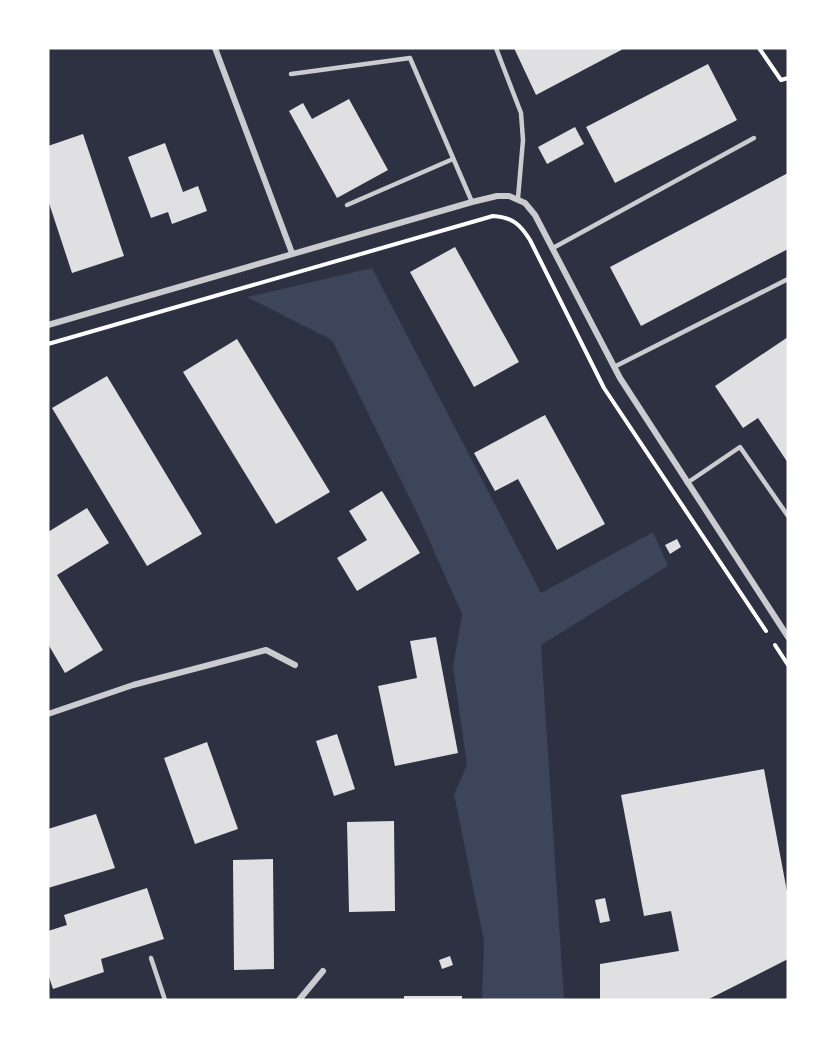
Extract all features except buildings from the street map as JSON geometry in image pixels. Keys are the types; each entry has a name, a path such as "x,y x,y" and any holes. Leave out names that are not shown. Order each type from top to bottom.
{"street":[{"path":"215,48 292,253"},
{"path":"48,325 472,202 497,196 518,198 525,203 553,248 614,367 788,637"},
{"path":"48,714 133,685 266,650 296,665"},
{"path":"299,1000 323,971"}],"lane":[{"path":"496,48 521,113 523,140 518,198"},
{"path":"291,74 410,58 472,202"},
{"path":"553,248 754,138"},
{"path":"346,205 453,159"},
{"path":"614,367 788,279"},
{"path":"687,483 740,447 788,516"},
{"path":"151,958 165,1000"}],"path":[{"path":"759,48 781,80 788,78"},
{"path":"48,344 493,216 508,217 522,227 530,240 604,388 788,665"}],"shaded area":[{"path":"372,268 541,593 653,532 668,566 541,645 564,1000 482,1000 484,941 454,794 467,765 453,667 462,614 418,515 332,340 247,297"}]}
